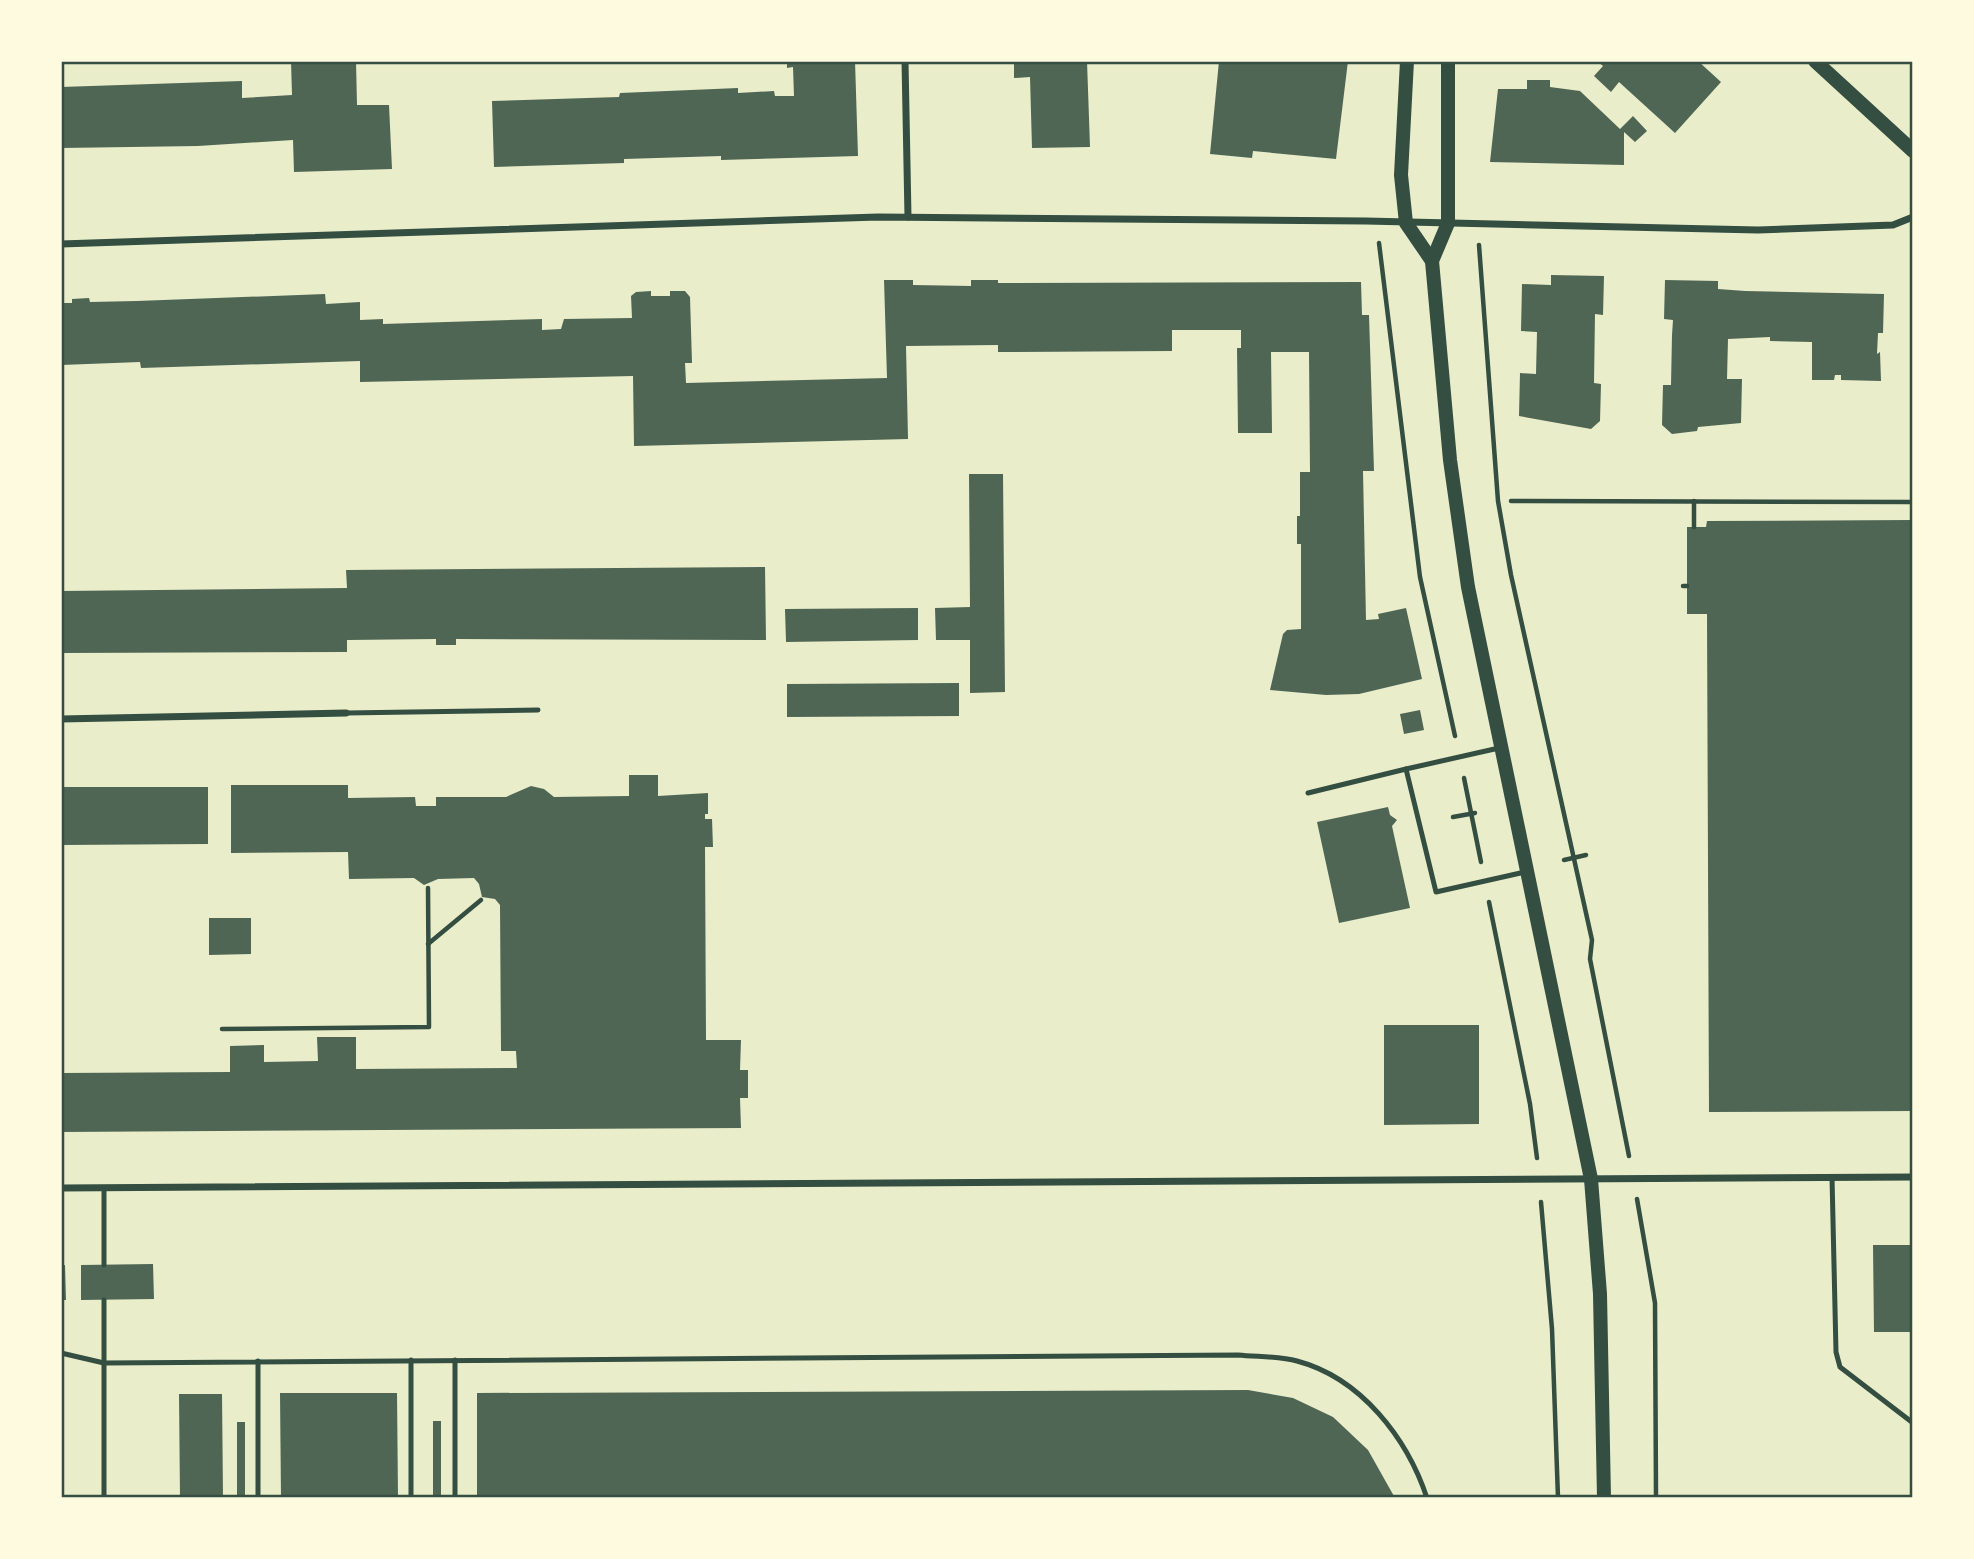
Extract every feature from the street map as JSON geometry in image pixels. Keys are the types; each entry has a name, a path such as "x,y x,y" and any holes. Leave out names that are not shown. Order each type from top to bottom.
{"main road":[{"path":"1407,61 1401,175 1406,223 1432,261"},
{"path":"1448,61 1448,223 1432,261 1450,460 1463,561 1591,1179 1600,1294 1604,1498"},
{"path":"1815,61 1913,151"}],"street":[{"path":"905,61 908,217"},
{"path":"61,244 908,217 1448,223 1758,230 1893,225 1913,217"},
{"path":"61,719 346,713"},
{"path":"61,1188 1913,1177"}],"lane":[{"path":"346,713 538,710"},
{"path":"1308,793 1502,748"},
{"path":"1406,769 1436,892 1528,871"},
{"path":"1832,1177 1836,1352 1840,1367 1913,1423"},
{"path":"104,1188 104,1265"},
{"path":"104,1300 104,1498"},
{"path":"61,1353 104,1363 1238,1355 1296,1361 1322,1371 1369,1404 1407,1451 1427,1498"},
{"path":"411,1360 411,1498"},
{"path":"455,1360 455,1498"},
{"path":"258,1361 258,1498"}],"path":[{"path":"1379,254 1418,565 1473,813 1530,1104"},
{"path":"1480,261 1498,501 1511,575 1592,940 1590,959 1618,1093"},
{"path":"1511,501 1913,502"},
{"path":"1694,501 1694,527"},
{"path":"1453,817 1473,813"},
{"path":"1564,860 1586,855"},
{"path":"222,1029 429,1027 428,888"},
{"path":"428,944 481,900"},
{"path":"1648,1265 1655,1303 1656,1498"},
{"path":"1547,1266 1558,1498"}],"building":[{"path":"291,61 356,61 357,105 389,105 392,169 294,172 293,140 198,146 61,148 61,87 242,81 242,98 292,95"},
{"path":"787,61 855,61 858,156 721,160 721,156 624,159 624,163 494,167 492,101 619,97 620,93 738,88 738,93 774,91 775,96 794,96 793,67 787,68"},
{"path":"1029,61 1087,61 1090,147 1032,148 1030,77 1014,78 1014,64"},
{"path":"1219,61 1348,61 1336,159 1253,151 1252,158 1210,154"},
{"path":"1597,61 1698,61 1721,82 1675,133 1619,82 1611,92 1594,76 1603,66"},
{"path":"1527,80 1550,80 1550,87 1580,91 1620,129 1633,116 1647,131 1635,142 1624,132 1624,165 1490,162 1498,89 1527,89"},
{"path":"1551,275 1604,276 1603,315 1595,314 1594,383 1601,384 1600,421 1591,429 1519,416 1520,373 1536,374 1537,332 1521,331 1522,284 1551,285"},
{"path":"884,280 913,280 913,285 971,286 971,280 998,280 998,283 1361,282 1362,315 1369,315 1374,471 1363,471 1366,620 1379,619 1378,614 1406,608 1422,679 1359,694 1326,695 1270,690 1283,634 1287,630 1301,629 1301,544 1297,544 1297,516 1300,516 1300,472 1310,472 1309,352 1271,352 1272,433 1238,433 1237,348 1241,348 1241,330 1172,330 1172,351 998,352 998,345 906,346 908,439 634,446 633,376 360,382 360,361 141,368 140,362 61,365 61,303 72,303 72,299 89,298 90,302 325,294 326,304 360,302 360,320 383,319 383,324 542,319 542,330 561,329 564,319 632,318 631,296 636,292 651,291 651,296 670,296 670,291 685,291 690,297 692,363 685,363 686,383 887,378"},
{"path":"1665,280 1718,281 1718,289 1745,291 1884,294 1883,333 1878,333 1877,354 1880,352 1881,381 1841,380 1841,375 1835,375 1834,380 1812,380 1812,342 1770,341 1770,337 1728,339 1727,379 1742,379 1741,423 1698,427 1697,431 1672,434 1662,425 1663,385 1671,385 1673,320 1664,319"},
{"path":"969,474 1003,474 1005,692 970,693 970,640 936,640 935,608 970,607"},
{"path":"1913,520 1913,1111 1709,1112 1707,614 1687,614 1687,527 1706,527 1707,521"},
{"path":"765,567 766,640 456,639 456,645 436,645 436,639 347,640 347,652 61,653 61,591 347,588 346,570"},
{"path":"918,608 918,640 786,642 785,609"},
{"path":"959,683 959,716 787,717 787,684"},
{"path":"1420,710 1424,730 1404,734 1400,714"},
{"path":"629,775 658,775 658,796 708,793 708,814 705,814 705,819 712,819 713,847 705,847 706,1040 741,1040 740,1070 748,1070 748,1098 740,1098 741,1128 61,1132 61,1073 230,1072 230,1046 264,1045 264,1062 318,1061 317,1037 356,1037 356,1069 517,1068 516,1051 501,1051 500,905 495,899 482,897 479,884 474,878 438,879 424,885 414,878 349,879 348,852 231,853 231,785 348,785 348,798 415,797 416,806 436,806 436,797 506,797 531,786 544,789 554,797 629,796"},
{"path":"61,787 208,787 208,844 61,845"},
{"path":"1388,807 1390,815 1397,820 1392,826 1410,908 1339,923 1317,822"},
{"path":"209,918 251,918 251,954 209,955"},
{"path":"1384,1025 1479,1025 1479,1124 1384,1125"},
{"path":"1873,1245 1913,1245 1913,1332 1874,1332"},
{"path":"153,1264 154,1299 81,1300 81,1265"},
{"path":"61,1265 65,1265 66,1300 61,1300"},
{"path":"1248,1390 1293,1398 1333,1417 1368,1450 1395,1498 477,1498 477,1393"},
{"path":"280,1393 397,1393 398,1498 281,1498"},
{"path":"179,1394 222,1394 223,1498 180,1498"},
{"path":"433,1421 441,1421 441,1498 433,1498"},
{"path":"237,1422 245,1422 245,1498 237,1498"}]}
